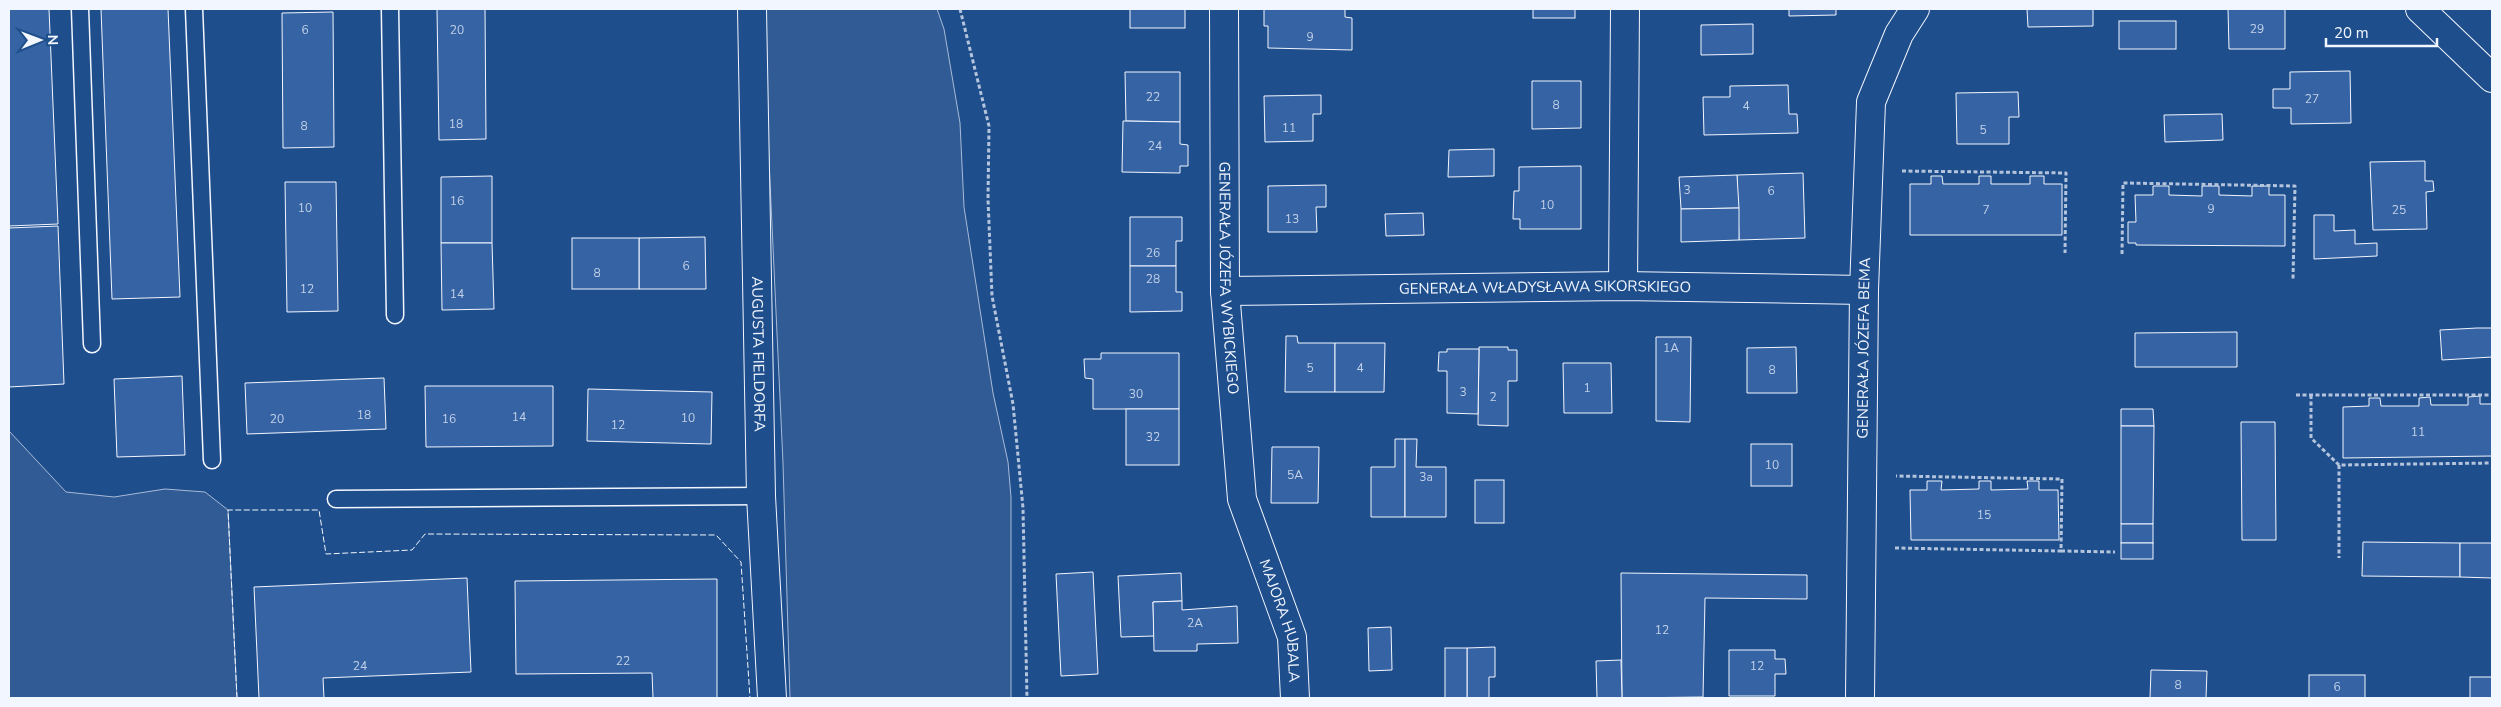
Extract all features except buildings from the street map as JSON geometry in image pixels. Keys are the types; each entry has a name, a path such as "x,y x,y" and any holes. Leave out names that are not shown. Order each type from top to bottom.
{"street":[{"name":"AUGUSTA FIELDORFA","path":"752,9 760,496 772,698"},
{"name":"GENERAŁA JÓZEFA WYBICKIEGO","path":"1224,9 1225,291 1242,499 1258,544"},
{"path":"1623,286 1625,9"},
{"name":"GENERAŁA JÓZEFA BEMA","path":"1860,698 1864,290 1871,102 1899,34 1915,9"},
{"path":"2420,9 2492,78"},
{"name":"GENERAŁA WŁADYSŁAWA SIKORSKIEGO","path":"1225,291 1623,286 1864,290"},
{"name":"MAJORA HUBALA","path":"1258,544 1292,637 1295,698"}],"lane":[{"path":"80,9 92,344"},
{"path":"194,9 212,460"},
{"path":"390,9 395,315"},
{"path":"336,499 760,496"}],"path":[{"path":"960,9 989,126 988,199 992,296 1013,404 1023,508 1027,698"},
{"path":"1898,171 2066,173 2065,254"},
{"path":"2122,254 2124,183 2295,186 2293,279"},
{"path":"2296,395 2492,395"},
{"path":"2311,395 2311,438 2339,465 2492,463"},
{"path":"2339,465 2339,558"},
{"path":"1888,476 2062,479 2061,551"},
{"path":"1887,548 2115,552"}],"shaded area":[{"path":"762,9 937,9 944,29 960,123 964,207 993,393 1008,462 1011,497 1011,698 790,698 783,463"},
{"path":"9,431 66,492 114,497 165,489 205,492 228,510 237,698 9,698"}],"fence":[{"path":"237,698 228,510 319,510 326,554 412,550 425,534 716,535 741,562 750,698"}]}
